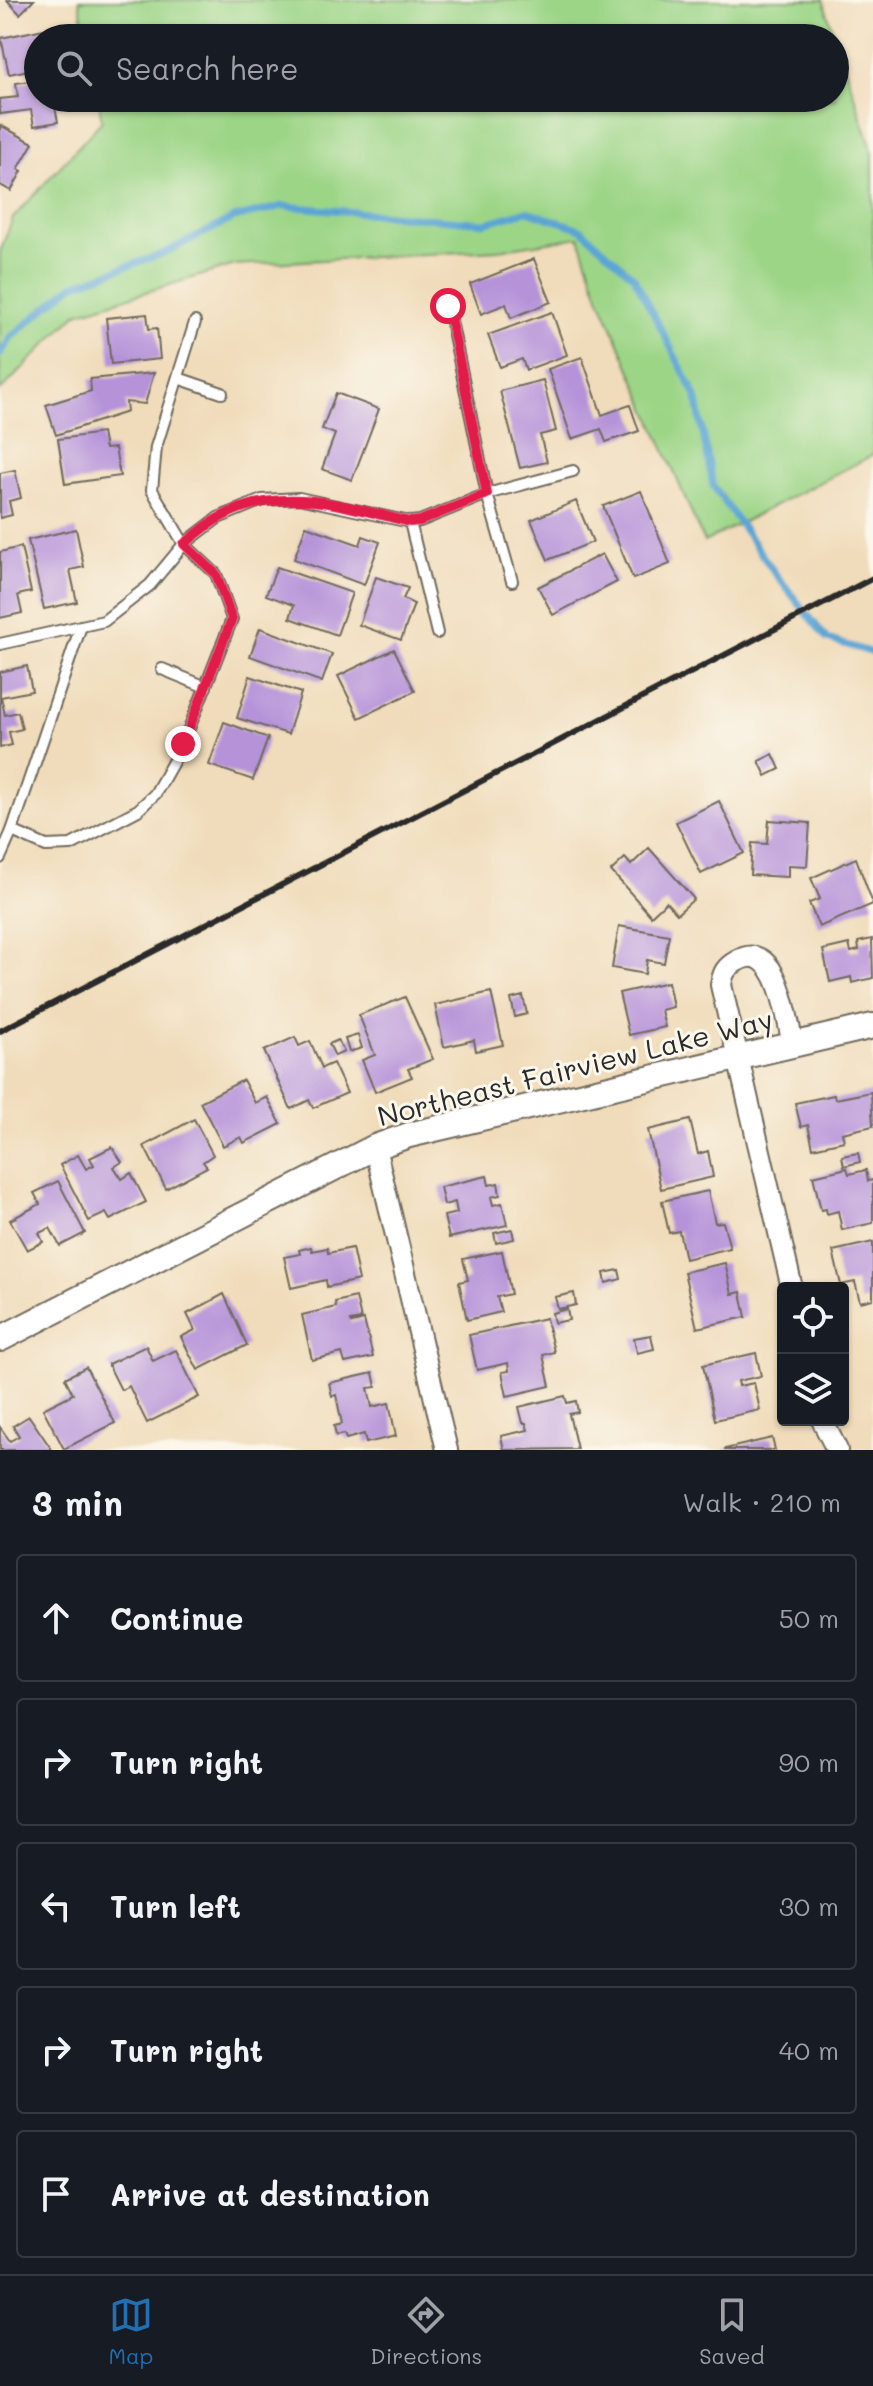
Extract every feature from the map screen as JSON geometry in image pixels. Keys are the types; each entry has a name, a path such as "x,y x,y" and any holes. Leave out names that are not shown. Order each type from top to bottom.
{"street":[{"path":"791,1282 721,985 727,966 744,957 763,959 776,977 793,1045"},
{"name":"Northeast Fairview Lake Way","path":"0,1339 375,1147 409,1135 873,1026"},
{"path":"375,1147 447,1450"},
{"path":"825,1426 837,1450"}],"lane":[{"path":"448,306 487,494 512,581"},
{"path":"12,831 46,846 71,845 138,810 155,794 183,744 232,619 216,574 184,544 152,490 156,447 195,322"},
{"path":"178,378 222,393"},
{"path":"0,644 104,621 150,585 184,544 218,518 262,500 299,498 410,522 420,521 487,494 573,471"},
{"path":"410,522 437,633"},
{"path":"0,858 12,831 81,626"},
{"path":"162,669 206,687"}],"green space":[{"path":"79,0 823,0 831,24 83,24"},
{"path":"849,80 873,153 873,455 704,542 600,299 579,237 498,250 235,265 77,313 0,391 0,252 13,218 102,121 100,112 849,112"}],"building":[{"path":"7,0 34,0 20,14"},
{"path":"24,33 24,71 9,74 1,38"},
{"path":"24,82 24,111 0,114 0,99 18,97 16,83"},
{"path":"31,112 56,112 58,122 34,126"},
{"path":"0,125 33,143 18,169 22,171 11,191 0,185"},
{"path":"534,259 551,302 511,318 506,304 481,314 470,284"},
{"path":"552,312 567,355 526,370 522,359 500,367 488,335"},
{"path":"147,314 149,329 157,328 160,359 111,364 106,318"},
{"path":"582,357 602,415 630,405 639,431 606,442 601,429 572,439 548,369"},
{"path":"154,373 145,404 126,402 127,412 56,435 46,405 91,391 90,379"},
{"path":"543,380 556,431 540,435 547,462 520,468 500,391"},
{"path":"336,393 379,409 352,480 322,469 335,434 322,429"},
{"path":"102,433 105,449 115,448 120,476 65,484 58,439"},
{"path":"15,470 21,498 9,501 12,515 0,518 0,473"},
{"path":"641,491 670,564 633,579 603,506"},
{"path":"576,501 593,542 548,560 531,520"},
{"path":"306,526 360,545 363,536 380,542 364,585 294,559"},
{"path":"76,529 84,567 70,570 77,602 44,609 28,540"},
{"path":"21,547 31,592 18,595 22,613 0,618 0,552"},
{"path":"602,554 617,582 553,615 538,587"},
{"path":"277,567 352,593 337,635 290,618 294,605 266,595"},
{"path":"376,577 408,588 403,599 414,604 401,640 359,625"},
{"path":"260,628 332,654 322,682 250,656"},
{"path":"394,649 415,691 359,718 338,676"},
{"path":"27,666 32,691 1,697 5,715 18,712 22,729 9,732 12,745 0,748 0,672"},
{"path":"250,676 301,693 288,734 237,718"},
{"path":"224,722 268,738 253,780 209,765"},
{"path":"773,754 780,769 766,776 759,761"},
{"path":"719,801 744,853 701,874 676,822"},
{"path":"769,820 810,823 807,866 788,865 788,877 750,875 752,843 767,844"},
{"path":"649,848 694,899 677,914 666,902 651,916 611,871 625,858 631,865"},
{"path":"856,858 873,904 819,927 809,903 820,899 811,878"},
{"path":"619,926 669,935 664,963 647,960 645,974 612,968"},
{"path":"872,939 873,978 852,983 851,977 830,982 823,950 849,944 851,952 859,950 858,942"},
{"path":"668,982 673,1007 661,1010 665,1027 629,1035 619,993"},
{"path":"491,992 503,1045 476,1051 474,1040 444,1047 435,1005"},
{"path":"523,996 527,1014 515,1017 511,999"},
{"path":"405,997 433,1059 408,1069 412,1077 375,1092 362,1060 375,1055 359,1015"},
{"path":"358,1035 362,1048 349,1052 345,1039"},
{"path":"295,1037 299,1046 310,1041 322,1068 333,1063 347,1093 313,1108 309,1100 291,1109 264,1051"},
{"path":"338,1040 344,1052 335,1056 329,1044"},
{"path":"243,1080 255,1103 267,1097 281,1124 244,1143 241,1137 223,1146 200,1102"},
{"path":"871,1092 873,1126 842,1133 844,1141 813,1148 808,1125 801,1127 795,1103"},
{"path":"194,1119 213,1155 203,1162 207,1167 166,1189 144,1146"},
{"path":"690,1120 698,1154 708,1151 713,1177 661,1189 648,1130"},
{"path":"112,1147 122,1162 114,1167 122,1179 131,1173 146,1202 110,1220 106,1213 89,1221 60,1165 78,1155 86,1169 94,1165 90,1158"},
{"path":"858,1153 860,1162 844,1166 842,1156"},
{"path":"847,1168 849,1174 866,1170 868,1181 873,1180 873,1223 842,1230 838,1211 827,1214 826,1209 821,1210 813,1176"},
{"path":"487,1176 489,1185 498,1183 500,1195 491,1197 493,1205 502,1203 507,1225 449,1238 444,1216 457,1213 455,1202 444,1205 440,1187"},
{"path":"58,1181 85,1233 60,1246 50,1228 39,1233 43,1242 27,1250 10,1220 40,1204 34,1193"},
{"path":"708,1191 715,1223 723,1222 730,1248 685,1259 679,1231 669,1233 662,1201"},
{"path":"512,1229 514,1239 496,1243 494,1233"},
{"path":"873,1242 873,1299 860,1302 855,1282 840,1282 833,1251"},
{"path":"311,1247 312,1251 327,1248 328,1253 352,1248 359,1280 327,1287 326,1280 291,1288 284,1257 300,1254 299,1250"},
{"path":"502,1251 511,1294 497,1297 501,1312 467,1320 459,1282 468,1280 463,1259"},
{"path":"725,1263 732,1294 741,1292 746,1317 697,1328 684,1272"},
{"path":"619,1270 621,1279 606,1283 604,1273"},
{"path":"574,1293 576,1305 558,1309 555,1297"},
{"path":"224,1294 247,1345 198,1370 181,1337 195,1330 187,1314"},
{"path":"356,1297 361,1319 350,1321 364,1320 373,1357 345,1363 342,1353 312,1360 302,1315 336,1307 335,1302"},
{"path":"567,1309 569,1320 554,1323 552,1313"},
{"path":"546,1318 554,1352 543,1355 550,1386 507,1396 502,1372 509,1371 508,1363 477,1370 469,1335"},
{"path":"651,1335 654,1349 637,1353 634,1338"},
{"path":"146,1346 153,1361 176,1350 199,1397 147,1423 129,1386 121,1390 108,1364"},
{"path":"756,1353 761,1376 738,1381 739,1386 754,1383 760,1410 715,1420 703,1365"},
{"path":"86,1367 115,1423 64,1449 43,1409 73,1394 65,1378"},
{"path":"373,1373 376,1387 368,1388 372,1407 389,1403 396,1436 366,1443 364,1434 346,1439 344,1434 336,1436 334,1426 342,1424 336,1395 332,1396 329,1383"},
{"path":"565,1396 567,1403 576,1401 578,1412 569,1414 577,1449 504,1450 501,1436 528,1430 519,1407"},
{"path":"29,1416 52,1450 0,1450 0,1427 10,1441 19,1436 13,1426"},
{"path":"772,1438 775,1450 725,1450 725,1449"}],"waterway":[{"path":"0,355 11,337 73,285 162,254 234,218 283,206 485,223 527,211 581,229 634,277 696,396 713,486 777,576 827,639 873,653"}],"railway":[{"path":"0,1031 873,578"}],"route":[{"path":"183,744 232,619 216,574 184,544 218,518 262,500 299,498 410,522 420,521 487,494 448,306"}]}
